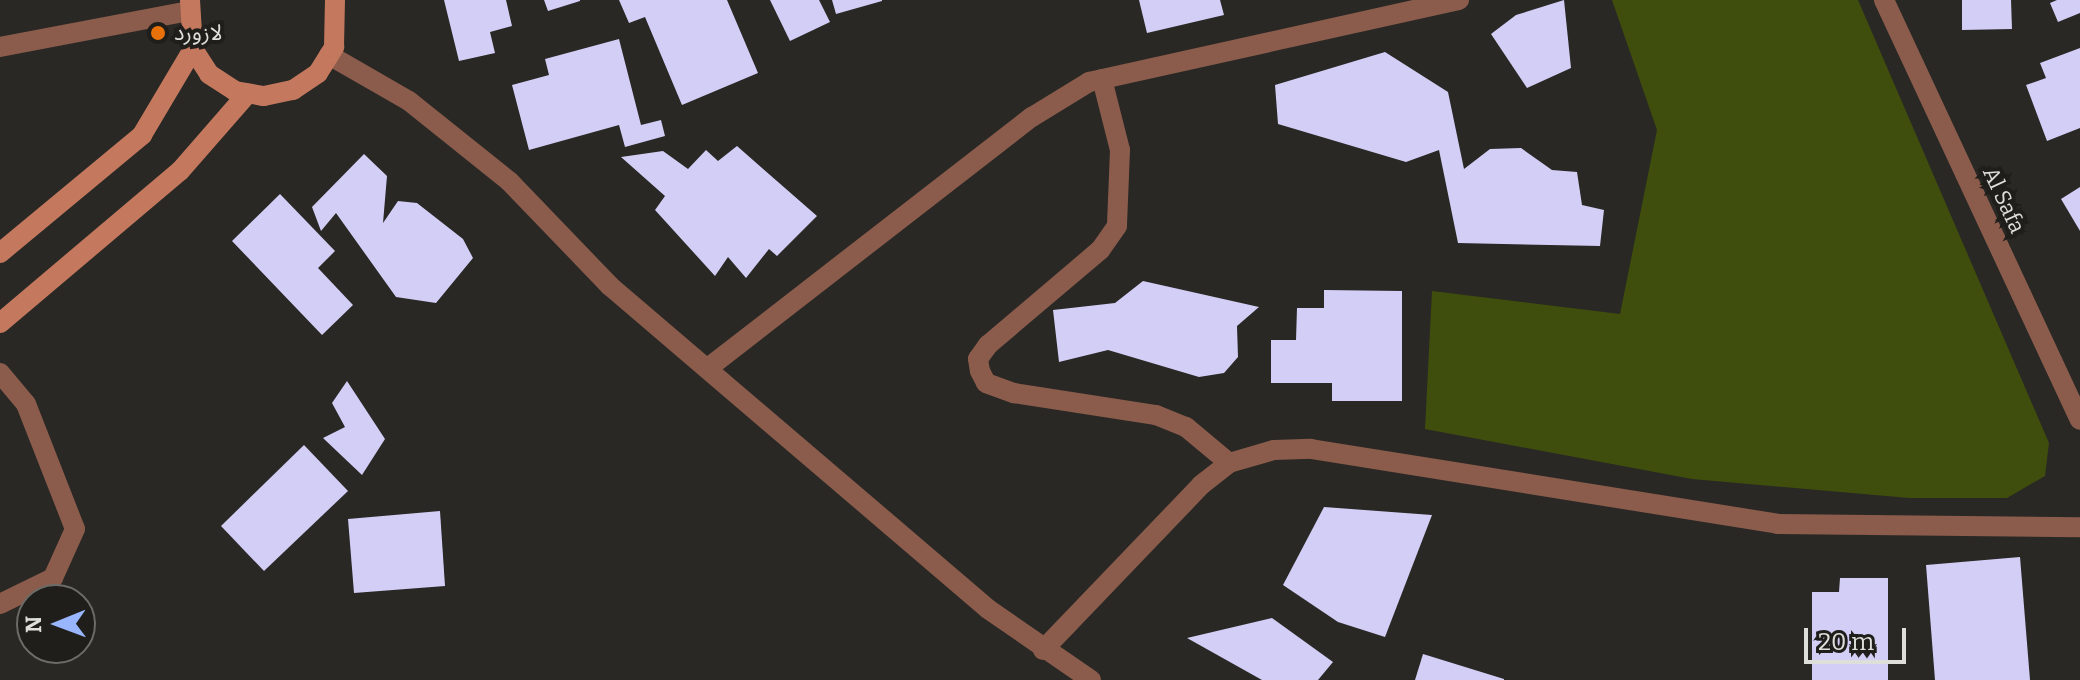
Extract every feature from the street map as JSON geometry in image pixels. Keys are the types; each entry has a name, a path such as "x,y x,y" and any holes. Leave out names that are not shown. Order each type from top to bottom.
{"main road":[{"path":"189,6 193,49 209,74 248,93 293,90 329,55 342,5"},
{"path":"0,253 142,135 193,49"},
{"path":"0,323 180,171 248,93"}],"street":[{"path":"708,368 1032,117 1102,79 1459,0"},
{"name":"Al Safa","path":"1884,0 2080,420"},
{"path":"0,47 189,6"},
{"path":"329,55 409,101 509,181 610,286 1043,650 1091,680"},
{"path":"1102,79 1120,150 1117,226 1100,250 988,345 978,359 980,371 986,383 1014,393 1156,415 1186,427 1229,463"},
{"path":"0,373 26,404 75,529 53,578 0,604"},
{"path":"1043,650 1229,463 1311,449 1777,524 2080,527"}],"green space":[{"path":"1612,0 1858,0 2049,443 2045,476 2007,498 1909,498 1692,479 1425,429 1432,291 1620,314 1657,130"}],"building":[{"path":"444,0 506,0 512,26 490,32 495,53 459,61"},
{"path":"544,0 580,0 580,1 548,11"},
{"path":"619,0 727,0 758,73 682,105 645,17 629,23"},
{"path":"770,0 819,0 830,22 790,41"},
{"path":"832,0 882,0 882,1 836,14"},
{"path":"1139,0 1220,0 1224,15 1147,33"},
{"path":"1564,0 1571,68 1527,88 1491,34 1516,15"},
{"path":"1962,0 2011,0 2012,29 1962,30"},
{"path":"2080,0 2080,13 2058,22 2050,3"},
{"path":"619,39 641,125 661,120 665,136 625,147 619,125 529,150 512,85 549,75 545,59"},
{"path":"2080,48 2080,128 2047,141 2026,85 2046,78 2040,63"},
{"path":"1385,52 1448,92 1464,169 1490,149 1521,148 1552,170 1577,172 1582,205 1604,210 1600,246 1458,243 1439,150 1406,162 1278,124 1275,85"},
{"path":"737,146 817,216 777,256 769,249 746,278 728,257 715,276 655,210 665,196 621,157 663,151 688,169 706,150 718,161"},
{"path":"364,154 387,176 383,223 398,201 417,203 463,239 473,258 436,303 396,297 336,213 321,231 312,207"},
{"path":"2080,187 2080,231 2061,199"},
{"path":"280,194 335,251 318,268 353,305 322,335 232,241"},
{"path":"1143,281 1259,307 1237,326 1238,357 1224,373 1199,377 1108,350 1059,362 1053,310 1115,303"},
{"path":"1324,290 1402,291 1402,401 1332,401 1332,383 1271,383 1271,340 1296,340 1297,308 1324,308"},
{"path":"347,381 385,439 362,475 323,438 345,427 332,403"},
{"path":"304,445 348,491 264,571 221,526"},
{"path":"1324,507 1432,515 1385,637 1338,622 1283,585"},
{"path":"440,511 445,586 354,593 348,519"},
{"path":"2020,557 2030,680 1935,680 1926,565"},
{"path":"1840,578 1888,578 1888,680 1812,680 1812,592 1839,592"},
{"path":"1272,618 1333,662 1318,680 1262,680 1187,638"},
{"path":"1423,654 1504,679 1504,680 1415,680"}],"place":[{"name":"لازورد","path":"158,33"}]}
